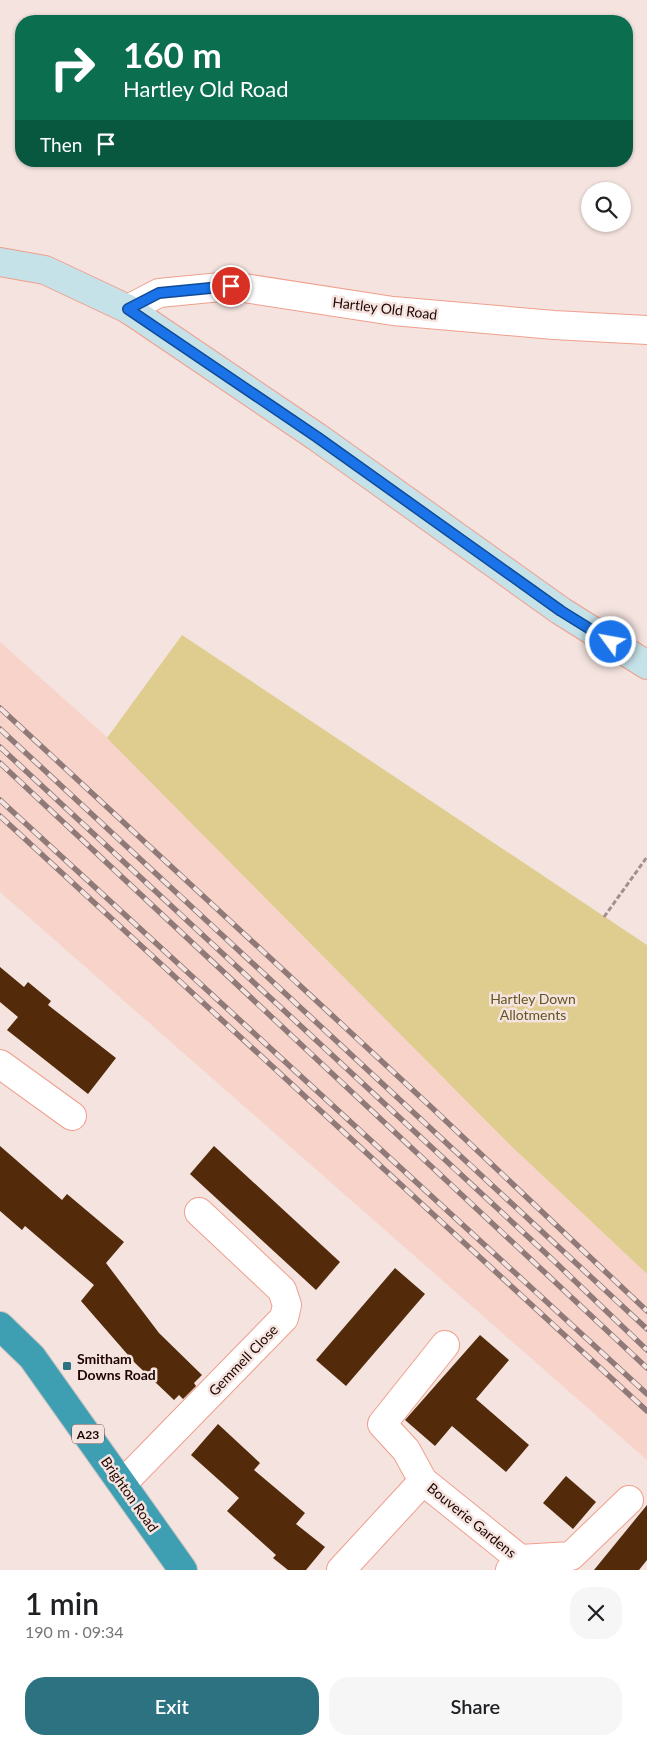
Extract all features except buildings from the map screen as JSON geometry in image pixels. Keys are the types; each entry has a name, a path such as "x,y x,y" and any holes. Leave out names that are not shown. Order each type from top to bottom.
{"highway":[{"name":"Brighton Road","path":"0,1326 32,1357 184,1570"}],"street":[{"path":"0,262 44,270 128,309 317,437 561,611 647,665"},
{"name":"Hartley Old Road","path":"128,309 159,293 231,286 393,311 647,330"},
{"path":"0,1064 72,1116"},
{"name":"Gemmell Close","path":"123,1483 284,1318 287,1305 282,1290 199,1212"},
{"name":"Bouverie Gardens","path":"445,1345 382,1424 406,1450 424,1481 515,1564 571,1556 629,1500"},
{"name":"Bouverie Gardens","path":"341,1570 424,1481"}],"path":[{"path":"604,917 647,857"}],"shaded area":[{"path":"0,642 108,738 507,1142 647,1274 647,1460 0,892"}],"green space":[{"name":"Hartley Down Allotments","path":"182,635 647,945 647,1274 507,1142 107,738"}],"railway":[{"path":"0,708 429,1105 647,1311"},
{"path":"0,729 647,1329"},
{"path":"0,747 553,1260 647,1350"},
{"path":"0,763 647,1368"},
{"path":"0,800 647,1394"},
{"path":"0,816 647,1411"}],"place":[{"name":"Smitham Downs Road","path":"67,1366"}],"route":[{"path":"231,286 159,293 128,309 317,437 561,611 611,642"}]}
